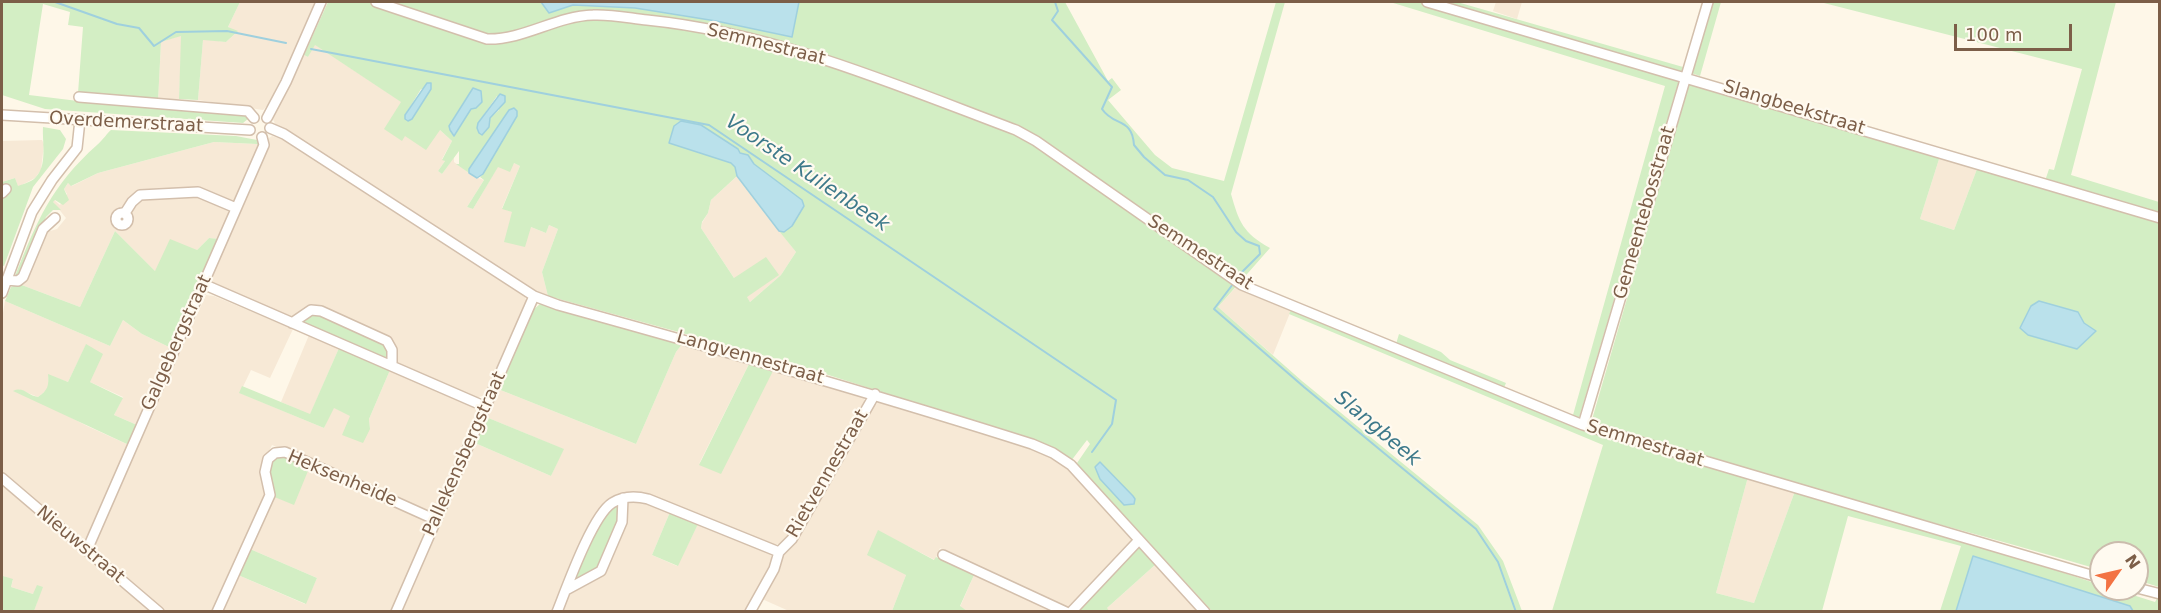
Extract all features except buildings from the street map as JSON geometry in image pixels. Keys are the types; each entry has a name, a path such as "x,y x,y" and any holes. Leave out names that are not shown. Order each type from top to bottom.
{"street":[{"path":"268,123 262,116 254,118 250,123 250,130 255,135 262,136 269,132 268,123 321,2"},
{"name":"Semmestraat","path":"376,2 487,39 508,38 568,18 593,15 677,23 731,33 822,57 1016,130 1036,141 1242,285 1583,425 2089,574"},
{"name":"Slangbeekstraat","path":"1427,2 1686,76 2160,218"},
{"name":"Gemeentebosstraat","path":"1583,425 1708,2"},
{"path":"79,97 249,111 254,118"},
{"name":"Overdemerstraat","path":"2,115 250,130"},
{"path":"2,293 5,274 32,212 48,185 77,148 80,120"},
{"name":"Langvennestraat","path":"268,123 534,296 558,305 875,394 1032,444 1053,453 1071,465 1205,612"},
{"name":"Galgebergstraat","path":"87,550 264,145 262,136"},
{"path":"125,213 137,197 198,192 236,208"},
{"path":"5,274 18,281 23,277 43,229 55,218"},
{"path":"203,284 486,407"},
{"name":"Pallekensbergstraat","path":"396,612 534,296"},
{"path":"292,323 311,310 321,311 387,340 392,350 392,366"},
{"name":"Rietvennestraat","path":"750,612 774,569 779,552 792,539 875,394"},
{"name":"Heksenheide","path":"217,612 270,495 265,472 268,459 275,453 285,452 436,520"},
{"name":"Nieuwstraat","path":"2,478 159,612"},
{"name":"Rietvennestraat","path":"623,498 636,496 648,499 779,552"},
{"path":"557,612 566,590 598,518 613,502 623,498 622,522 601,571 566,590"},
{"path":"1071,612 1139,540"},
{"path":"943,555 1066,612"}],"shaded area":[{"path":"240,2 318,2 268,105 263,110 198,100 203,39 226,42 237,32 228,27"},
{"path":"1496,2 1522,2 1517,19 1493,11"},
{"path":"182,35 179,99 158,101 161,42"},
{"path":"314,44 402,102 385,129 405,136 440,130 452,141 442,159 445,161 438,171 442,174 454,157 454,162 473,176 484,180 467,207 473,209 498,166 514,163 520,166 502,208 512,212 531,227 546,233 549,225 558,229 542,272 548,296 527,287 276,126 273,119 284,94 304,55 308,57"},
{"path":"272,136 284,140 524,294 527,303 486,395 475,398 396,364 392,339 313,304 292,319 214,284 211,274 265,156 269,138"},
{"path":"42,140 44,144 41,170 35,178 18,187 15,178 2,182 2,141"},
{"path":"214,142 257,144 259,147 234,201 228,201 200,189 137,194 116,213 113,221 116,226 128,225 130,209 140,199 197,196 226,207 229,215 220,239 209,238 197,250 155,271 115,231 80,307 19,284 26,278 47,232 57,229 66,218 53,202 54,200 60,205 67,194 64,189 68,183 72,186 98,173"},
{"path":"1940,156 1977,169 1954,230 1920,219"},
{"path":"737,176 796,252 781,275 750,302 701,228 711,200"},
{"path":"1237,286 1292,308 1273,355 1218,307"},
{"path":"206,295 214,296 293,329 270,378 251,370 240,393 324,428 333,407 350,415 370,429 369,419 390,370 472,405 476,408 477,418 435,514 272,445 261,471 267,492 215,611 165,612 97,554 93,546 97,532"},
{"path":"5,301 110,346 123,320 142,334 169,347 137,425 114,415 123,397 90,382 86,345 68,382 48,375 47,390 38,397 18,389 87,426 129,445 87,539 84,541 2,473 2,319"},
{"path":"309,335 339,348 310,415 281,402"},
{"path":"683,343 750,362 699,464 774,369 862,395 864,398 865,405 790,537 782,544 769,545 701,515 645,495 615,497 603,504 595,514 553,611 399,612 475,443 551,476 563,449 486,417 498,389 636,444 676,352"},
{"path":"880,401 1021,445 1055,459 1075,474 1133,538 1133,542 1068,609 940,548 935,560 878,531 906,575 892,611 789,611 762,599 784,553 794,541 873,407"},
{"path":"310,466 428,524 393,611 222,612 238,575 305,604 317,578 250,549 272,496"},
{"path":"1748,477 1795,491 1754,603 1716,593"},
{"path":"2,484 143,602 150,611 34,611 42,587 33,594 11,587 13,580 3,576 2,579"},
{"path":"629,501 641,501 670,512 652,555 677,566 698,524 770,553 773,562 747,611 561,612 570,592"},
{"path":"1156,564 1199,611 1109,612 1106,609"},
{"path":"974,575 1060,611 967,611 960,607"}],"green space":[{"path":"2,2 240,2 228,27 238,31 226,42 203,40 198,100 179,99 181,36 161,42 158,101 78,93 83,27 68,25 70,12 43,4 29,95 247,115 249,118 243,123 45,109 2,95"},
{"path":"328,2 554,2 627,7 695,17 792,37 799,2 1065,2 1108,81 1112,78 1121,90 1108,100 1155,155 1172,168 1224,181 1276,2 1285,2 1231,194 1243,226 1261,243 1270,248 1218,307 1302,381 1478,525 1503,561 1522,611 1212,611 1079,466 1077,463 1090,444 1087,440 1071,461 1060,452 1041,443 791,363 548,296 542,272 558,229 549,225 546,233 531,227 525,247 504,242 512,212 502,209 520,166 514,163 510,172 498,167 473,209 467,207 484,180 480,177 509,110 469,169 469,173 456,164 459,164 459,151 442,174 438,171 445,161 442,160 452,141 440,130 426,150 405,136 402,141 384,129 401,102 315,45 308,57 304,55","holes":["473,88 476,108 471,109 449,126","421,89 431,89 412,118 405,115","497,96 499,110 490,118 489,127 482,135 478,123","748,155 784,232 779,231 796,252 781,275 750,302 747,297 779,275 766,257 734,278 701,228 711,200 737,176 735,167 731,163"]},
{"path":"1390,2 1457,2 1683,67 1579,418 1591,423 1690,81 1940,156 1920,219 1954,230 1977,169 2043,187 2049,169 2054,170 2082,69 1820,2 2116,2 2071,175 2159,202 2159,587 2149,584 2149,541 2089,541 2089,567 1925,520 1748,477 1716,593 1754,603 1795,491 1963,540 2089,581 2089,593 1973,556 1956,611 1940,611 1961,546 1848,516 1822,611 1552,611 1603,445 1289,314 1294,304 1396,344 1399,334 1441,352 1450,360 1506,383 1503,390 1573,415 1665,86"},
{"path":"1711,2 1721,2 1700,76 1691,73"},
{"path":"43,127 60,130 66,139 63,149 33,187 4,266 2,265 2,182 15,178 18,186 31,181 39,173 43,161"},
{"path":"111,130 236,136 257,140 260,144 259,147 257,144 214,142 98,173 71,186 68,183 64,189 69,200 63,205 55,200 53,202 61,210 53,210 46,217 20,277 15,276 47,205 68,175"},
{"path":"115,231 155,271 170,239 197,250 209,238 220,239 169,347 142,334 123,320 110,346 5,301 11,287 19,284 80,307"},
{"path":"540,304 683,343 676,352 636,444 498,389 533,310"},
{"path":"310,314 320,314 386,344 389,358 387,360 301,322"},
{"path":"86,344 103,354 90,382 123,398 114,415 137,425 129,445 13,391 23,390 38,397 47,387 48,374 68,382"},
{"path":"339,348 390,370 369,419 370,429 363,443 342,435 350,416 334,408 324,428 239,393 242,386 310,414"},
{"path":"750,362 774,369 721,474 699,465"},
{"path":"486,417 564,449 551,476 475,443"},
{"path":"281,456 310,466 294,505 272,496 267,470 274,458"},
{"path":"615,505 620,508 620,519 596,570 578,580 576,578 601,518"},
{"path":"670,512 698,524 678,566 652,555"},
{"path":"878,530 934,560 936,557 974,575 960,606 967,611 892,611 906,575 867,555"},
{"path":"1136,548 1142,549 1156,564 1107,608 1109,611 1075,612"},
{"path":"250,549 317,578 306,604 238,575"},
{"path":"3,576 13,579 11,587 33,594 37,585 43,587 34,611 2,611"},
{"path":"2159,595 2159,611 2133,611 2130,606 2114,601 2155,602"}],"water":[{"path":"541,2 799,2 792,37 716,21 635,8 573,5 549,13"},
{"path":"427,83 431,83 431,89 412,119 408,121 405,115"},
{"path":"473,88 481,91 482,102 476,108 471,109 454,136 449,126"},
{"path":"500,94 505,96 505,102 490,118 489,127 482,135 477,128 478,123"},
{"path":"514,108 517,116 483,174 477,178 469,173 469,169 509,110"},
{"path":"681,121 701,125 738,149 740,153 748,155 754,164 802,200 804,206 792,226 784,232 779,231 737,176 735,167 731,163 669,143 674,126"},
{"path":"2039,301 2078,312 2084,323 2096,331 2077,349 2028,335 2020,328 2031,306"},
{"path":"1100,462 1133,496 1134,504 1124,505 1100,479 1095,467"},
{"path":"1973,556 2089,593 2089,601 2114,601 2130,606 2133,611 1956,611"}],"waterway":[{"name":"Voorste Kuilenbeek","path":"55,2 117,24 139,28 154,46 176,32 227,31 286,43"},
{"name":"Slangbeek","path":"1049,2 1055,2 1058,11 1052,20 1112,87 1102,109 1107,115 1130,130 1134,145 1144,157 1165,175 1188,180 1213,197 1236,232 1246,241 1259,246 1260,254 1239,275"},
{"name":"Voorste Kuilenbeek","path":"311,49 709,125 1116,400 1112,424 1092,452"},
{"name":"Slangbeek","path":"1233,284 1214,309 1304,387 1476,529 1498,562 1516,612"}]}
